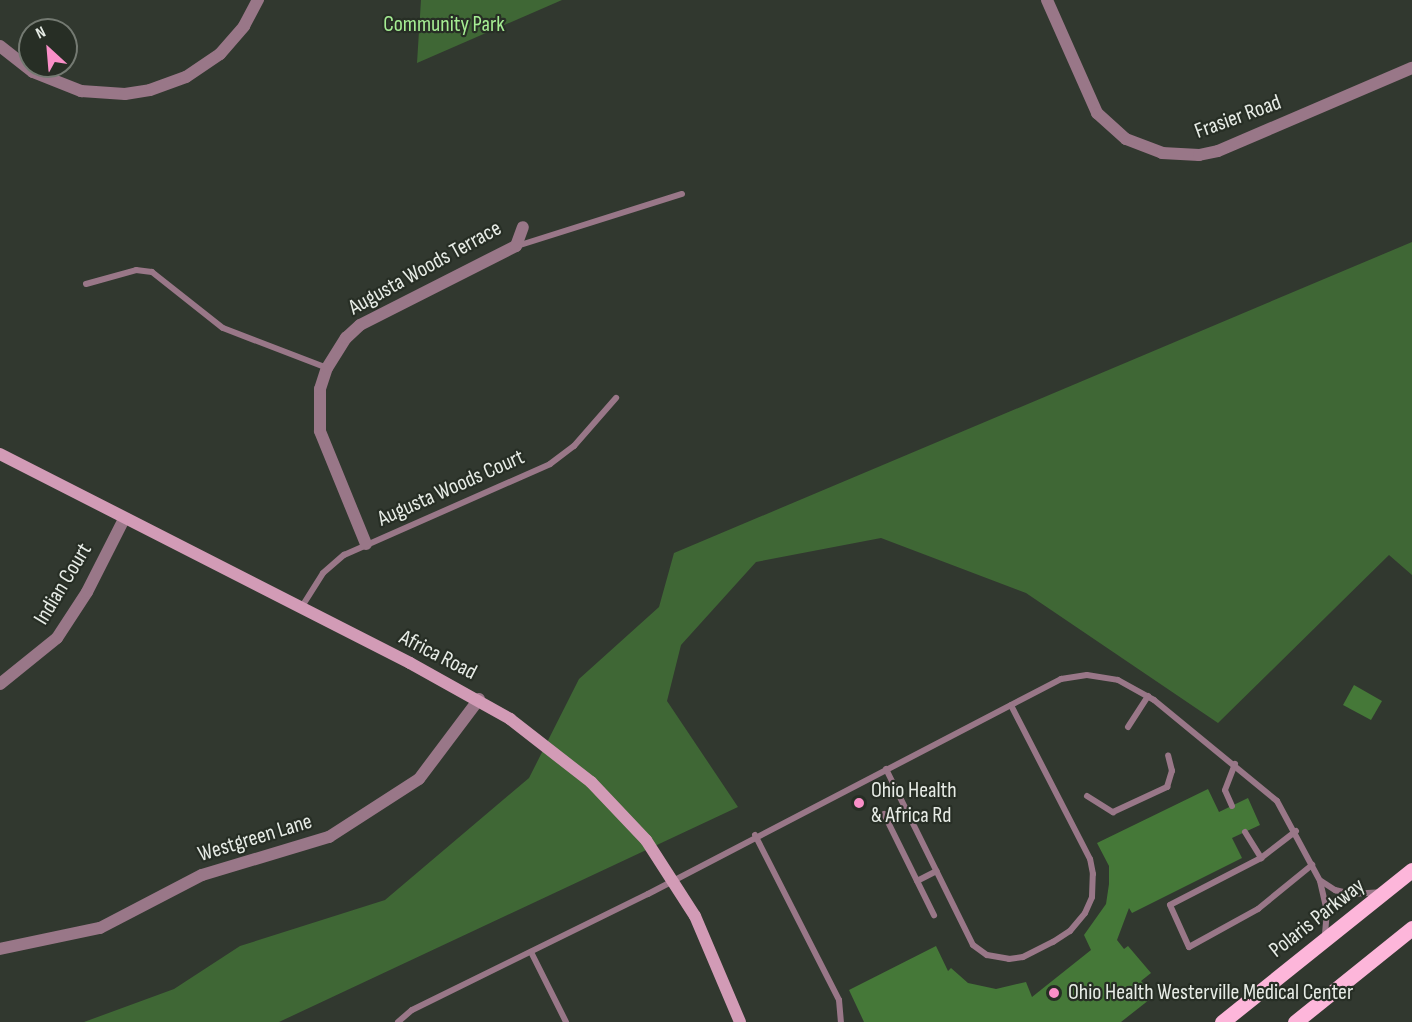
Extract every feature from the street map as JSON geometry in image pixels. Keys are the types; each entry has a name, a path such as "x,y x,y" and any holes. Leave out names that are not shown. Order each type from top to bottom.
{"main road":[{"name":"Polaris Parkway","path":"1222,1022 1412,870"},
{"path":"1294,1022 1412,928"}],"street":[{"path":"0,46 33,72 81,91 125,94 150,90 186,77 220,54 244,26 258,0"},
{"name":"Frasier Road","path":"1047,0 1097,113 1126,139 1162,153 1199,155 1226,148 1412,68"},
{"name":"Augusta Woods Terrace","path":"366,544 320,431 320,389 327,368 346,338 377,314 516,246 523,227"},
{"name":"Africa Road","path":"0,454 479,699 510,719 591,782 635,827 675,880 740,1022"},
{"name":"Indian Court","path":"0,684 57,638 87,592 124,519"},
{"name":"Westgreen Lane","path":"0,950 100,928 202,874 329,837 419,779 479,699"}],"lane":[{"path":"516,246 682,194"},
{"path":"86,284 136,270 152,272 223,328 327,368"},
{"name":"Augusta Woods Court","path":"300,608 332,564 366,544 550,464 574,446 616,398"},
{"path":"399,1022 412,1010 675,880 755,835 1061,679 1087,675 1118,680 1148,696 1235,764 1277,801 1296,831 1320,881 1327,911 1325,940"},
{"path":"1128,727 1148,696"},
{"path":"886,769 973,945 987,955 1009,959 1023,957 1071,931 1085,913 1092,897 1093,874 1080,840 1011,705"},
{"path":"1087,796 1113,812 1167,787 1172,771 1168,755"},
{"path":"1232,806 1226,790 1235,764"},
{"path":"884,814 934,915"},
{"path":"1296,831 1261,858 1170,905 1189,947 1258,909 1312,864"},
{"path":"1245,832 1261,858"},
{"path":"755,835 839,1000 841,1022"},
{"path":"917,881 937,871"},
{"path":"1320,881 1335,890 1353,894 1386,892"},
{"path":"531,952 566,1022"}],"green space":[{"name":"Community Park","path":"421,0 562,0 417,63"},
{"path":"1412,242 1412,575 1389,555 1218,723 1026,593 881,538 756,562 681,645 667,701 738,807 279,1022 84,1022 174,989 240,946 385,900 529,778 579,679 659,607 674,553"}],"building":[{"path":"1354,685 1382,701 1371,720 1343,705"},
{"path":"1208,789 1219,812 1248,798 1260,825 1232,838 1242,858 1132,913 1129,908 1117,940 1124,949 1128,946 1151,973 1141,981 1154,996 1121,1022 864,1022 849,990 936,946 948,971 951,968 968,983 996,989 1026,982 1032,997 1091,950 1084,935 1106,904 1109,884 1109,866 1097,843"}],"place":[{"name":"Ohio Health & Africa Rd","path":"859,803"},
{"name":"Ohio Health Westerville Medical Center","path":"1054,993"}]}
